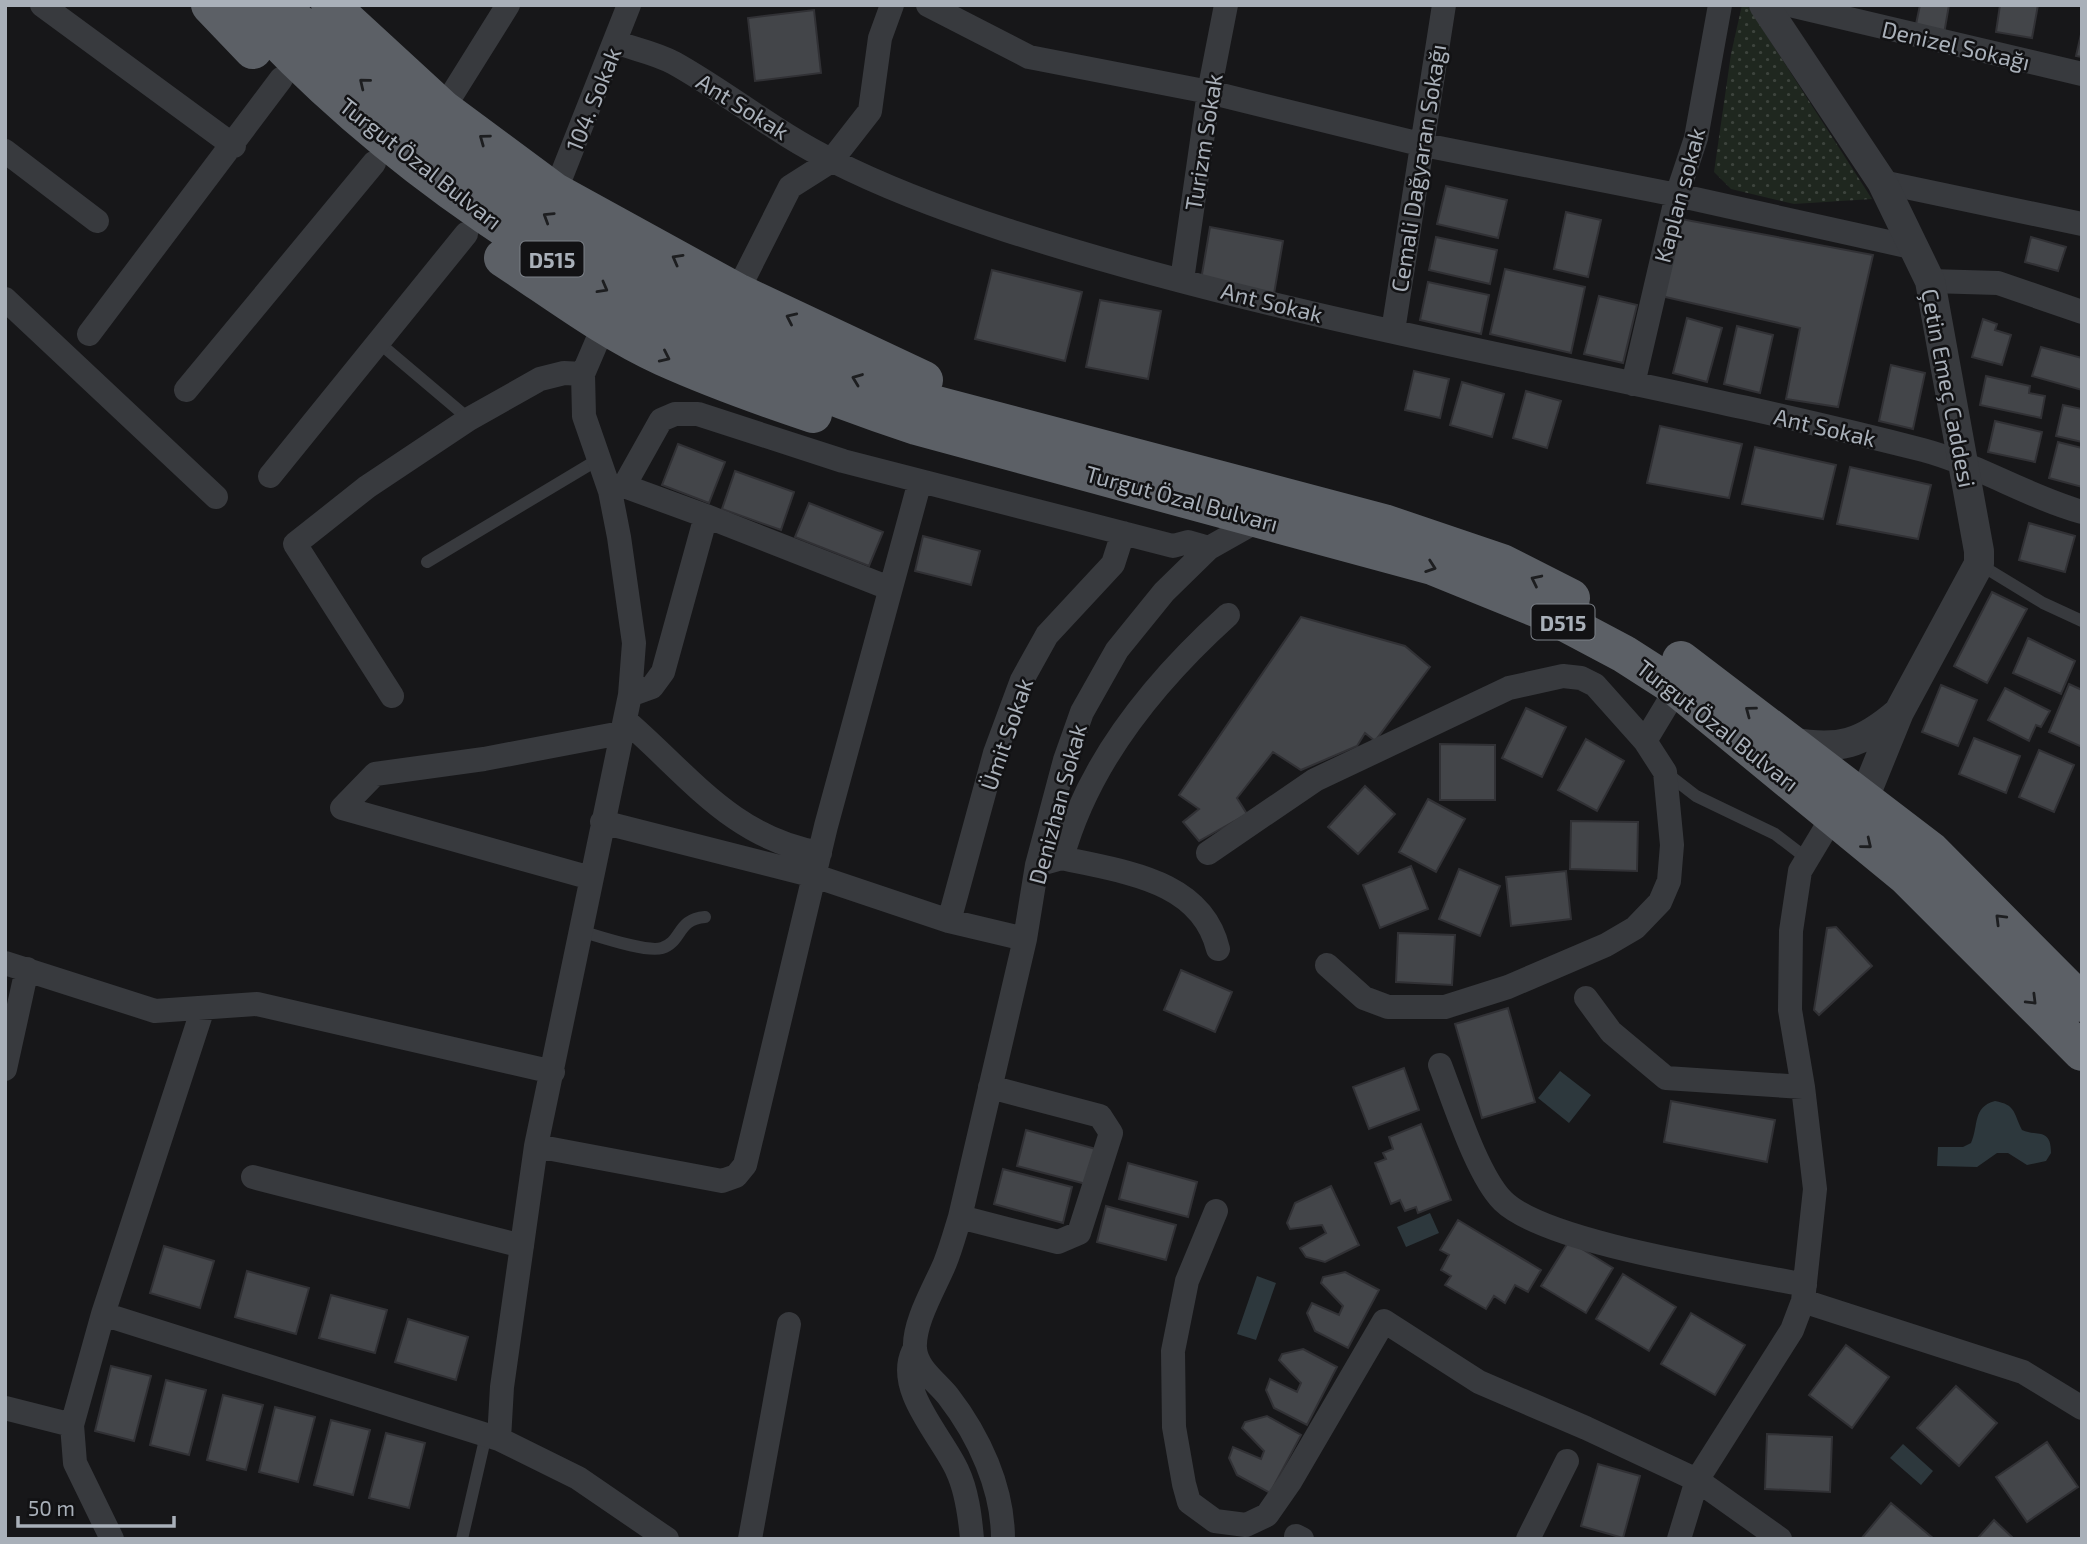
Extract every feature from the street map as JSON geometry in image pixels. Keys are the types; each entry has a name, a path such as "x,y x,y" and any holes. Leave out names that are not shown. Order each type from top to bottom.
{"highway":[{"path":"210,5 281,79 374,163 466,234 604,325 661,356 748,392 910,445 1248,526 1373,548"},
{"name":"Turgut Özal Bulvarı","path":"243,5 295,62 345,107 464,201 537,250 660,320 837,400 916,426 1432,566 1543,611 1624,654 1849,807 1930,850 2082,1003"},
{"name":"Turgut Özal Bulvarı","path":"281,5 361,82 499,186 626,265 732,325 857,380 922,401 1384,523 1502,564 1630,629 1699,672 1791,742 1906,876 2082,1052"},
{"path":"330,5 443,109 555,192 737,292 927,382 1337,495 1381,510 1502,564"}],"street":[{"path":"42,5 234,146"},
{"path":"443,109 508,5"},
{"name":"104. Sokak","path":"555,192 629,5"},
{"path":"737,292 790,187 831,161 870,111 880,38 892,5"},
{"path":"928,5 1029,57 1209,92 1424,145 1677,195 1911,247"},
{"name":"Turizm Sokak","path":"1182,279 1209,92 1226,5"},
{"name":"Cemali Dağyaran Sokağı","path":"1393,331 1398,282 1424,145 1444,5"},
{"name":"Kaplan sokak","path":"1633,384 1677,195 1696,138 1720,5"},
{"name":"Çetin Emeç Caddesi","path":"1764,5 1882,181 1911,247 1930,281 1965,462 1979,564"},
{"name":"Denizel Sokağı","path":"1790,5 2082,74"},
{"name":"Ant Sokak","path":"615,42 670,61 831,161 996,227 1182,279 1393,331 1808,421 1965,462 2040,500 2082,512"},
{"path":"89,334 234,146 281,79"},
{"path":"5,151 97,221"},
{"path":"186,390 374,163"},
{"path":"1882,181 2082,224"},
{"path":"270,476 466,234"},
{"path":"1930,281 1998,284 2082,312"},
{"path":"5,299 216,497"},
{"path":"492,1437 502,1387 536,1146 554,1072 590,878 630,695 634,643 617,488 599,459 584,416 583,374 604,325"},
{"path":"392,696 295,544 366,487 469,419 540,379 564,373 583,374"},
{"path":"617,488 661,420 698,414 843,461 1173,546 1188,542 1209,548 1208,530 1201,520 1182,511"},
{"path":"536,1146 722,1181 741,1171 817,865 920,481"},
{"path":"617,488 650,493 884,586"},
{"path":"630,695 652,687 663,672 706,516"},
{"name":"Denizhan Sokak","path":"972,1539 966,1498 957,1468 928,1424 913,1384 908,1361 915,1348 926,1303 946,1262 960,1217 1025,939 1037,864 1065,760 1097,680 1144,614 1209,548 1248,526"},
{"name":"Ümit Sokak","path":"948,921 995,753 1022,680 1047,635 1112,564 1123,533"},
{"path":"1679,1539 1697,1480 1792,1330 1804,1293 1815,1189 1803,1087 1790,1010 1789,967 1795,889 1805,858 1849,807 1979,564"},
{"path":"1062,858 1077,811 1126,729 1171,670 1228,614"},
{"path":"1208,853 1315,780 1509,688 1563,676 1581,678 1595,685 1645,741 1665,772 1672,845 1669,881 1660,902 1622,937 1507,987 1445,1007 1388,1007 1364,998 1327,965"},
{"path":"1645,741 1677,688"},
{"path":"1791,742 1820,747 1851,744 1877,731 1899,712"},
{"path":"623,726 726,814 817,865 948,921 1025,939"},
{"path":"590,878 342,808 375,774 484,759 623,726"},
{"path":"602,822 817,865"},
{"path":"1037,864 1062,858 1140,876 1169,887 1191,903 1213,929 1218,950"},
{"path":"5,1069 16,966 155,1011 257,1004 554,1072"},
{"path":"1586,998 1611,1032 1666,1079 1803,1087"},
{"path":"112,1539 75,1463 72,1426 103,1314 203,1008"},
{"path":"1440,1065 1487,1179 1501,1199 1517,1212 1538,1223 1631,1250 1804,1293 2023,1372 2082,1408"},
{"path":"960,1217 1058,1242 1079,1233 1111,1133 1100,1116 990,1087"},
{"path":"253,1177 522,1246"},
{"path":"1216,1210 1186,1281 1173,1350 1174,1427 1184,1484 1189,1502 1215,1521 1246,1525 1267,1515 1290,1482 1384,1321 1479,1382 1586,1427 1697,1480 1780,1539"},
{"path":"103,1314 492,1437 578,1478 667,1539"},
{"path":"750,1539 789,1324"},
{"path":"915,1348 921,1366 948,1397 972,1434 995,1482 1003,1539"},
{"path":"5,1408 72,1426"},
{"path":"1528,1539 1567,1461"}],"lane":[{"path":"379,342 469,419"},
{"path":"427,562 599,459"},
{"path":"1979,564 2043,603 2082,621"},
{"path":"1665,772 1696,796 1775,834 1805,858"},
{"path":"580,931 654,949 669,945 690,920 705,917"},
{"path":"462,1539 492,1437"}],"shaded area":[{"path":"1742,5 1747,5 1872,199 1794,204 1731,189 1714,172 1731,54"},
{"path":"1560,1071 1591,1095 1569,1123 1538,1098"},
{"path":"1995,1101 2010,1107 2022,1130 2042,1134 2049,1139 2051,1153 2046,1161 2027,1165 2008,1153 1997,1153 1977,1167 1937,1166 1938,1147 1963,1147 1971,1143 1979,1112"},
{"path":"1430,1213 1439,1233 1406,1247 1397,1227"},
{"path":"1257,1276 1276,1283 1256,1340 1237,1334"},
{"path":"1903,1444 1933,1471 1921,1485 1890,1458"}],"building":[{"path":"1920,5 1949,5 1944,34 1915,29"},
{"path":"2000,5 2038,5 2032,38 1996,32"},
{"path":"814,10 821,73 755,81 748,18"},
{"path":"2082,30 2082,57 2076,56"},
{"path":"1446,186 1507,200 1498,238 1437,224"},
{"path":"1566,212 1601,220 1588,277 1554,269"},
{"path":"1681,219 1873,255 1838,407 1786,399 1800,328 1661,296"},
{"path":"1210,227 1283,241 1274,294 1201,280"},
{"path":"1436,237 1497,250 1490,284 1429,270"},
{"path":"2031,237 2066,247 2058,271 2025,262"},
{"path":"1505,269 1585,287 1571,353 1490,334"},
{"path":"992,270 1082,292 1065,361 975,339"},
{"path":"1428,282 1489,295 1481,334 1420,320"},
{"path":"1599,296 1637,305 1623,363 1584,354"},
{"path":"1100,300 1161,311 1148,379 1086,367"},
{"path":"1687,318 1722,328 1707,382 1673,373"},
{"path":"1983,319 1997,324 1995,330 2011,335 2002,365 1972,357"},
{"path":"1737,326 1773,335 1760,393 1724,384"},
{"path":"2041,347 2082,358 2082,390 2032,376"},
{"path":"1891,365 1925,373 1913,429 1879,421"},
{"path":"1414,371 1449,379 1440,418 1405,410"},
{"path":"1986,376 2030,386 2029,393 2045,396 2041,418 1980,405"},
{"path":"1462,382 1504,394 1492,437 1450,425"},
{"path":"1526,391 1561,401 1547,448 1513,438"},
{"path":"2063,405 2082,409 2082,442 2056,436"},
{"path":"1995,421 2042,432 2035,462 1988,452"},
{"path":"1660,426 1742,444 1729,498 1647,483"},
{"path":"2058,442 2082,448 2082,487 2049,478"},
{"path":"678,444 725,462 709,503 662,485"},
{"path":"1755,447 1836,465 1823,519 1742,504"},
{"path":"1850,467 1931,485 1918,539 1837,524"},
{"path":"735,471 794,492 781,530 722,509"},
{"path":"809,503 883,532 869,566 795,537"},
{"path":"2029,523 2075,536 2065,572 2019,560"},
{"path":"923,536 980,551 971,585 915,571"},
{"path":"1992,592 2027,609 1987,683 1954,666"},
{"path":"1301,617 1405,646 1430,667 1375,741 1365,733 1357,746 1301,770 1273,752 1237,798 1247,814 1199,841 1183,822 1199,809 1179,795"},
{"path":"2028,638 2075,661 2061,694 2013,673"},
{"path":"2069,684 2082,690 2082,747 2049,732"},
{"path":"1941,685 1977,700 1958,746 1922,732"},
{"path":"2005,688 2050,711 2041,727 2036,725 2029,741 1988,720"},
{"path":"1526,708 1566,727 1542,777 1502,758"},
{"path":"1974,738 2020,756 2006,793 1959,774"},
{"path":"1586,739 1624,761 1597,811 1558,790"},
{"path":"1440,744 1495,745 1495,800 1440,800"},
{"path":"2039,750 2074,765 2054,812 2019,797"},
{"path":"1365,786 1395,814 1358,854 1328,827"},
{"path":"1428,799 1465,819 1436,872 1399,852"},
{"path":"1571,821 1638,822 1637,871 1570,869"},
{"path":"1411,866 1428,909 1380,928 1363,885"},
{"path":"1459,869 1500,886 1480,936 1439,919"},
{"path":"1566,871 1571,919 1511,926 1506,877"},
{"path":"1836,927 1872,966 1819,1015 1814,1010 1827,928"},
{"path":"1398,933 1455,935 1452,985 1396,982"},
{"path":"1181,970 1232,992 1215,1032 1164,1010"},
{"path":"1508,1008 1535,1102 1482,1118 1455,1024"},
{"path":"1404,1068 1419,1110 1369,1129 1353,1087"},
{"path":"1671,1101 1775,1120 1767,1162 1664,1142"},
{"path":"1421,1124 1451,1200 1418,1213 1416,1207 1405,1211 1400,1200 1391,1204 1375,1163 1386,1159 1383,1153 1393,1149 1389,1137"},
{"path":"1026,1130 1096,1149 1086,1184 1017,1166"},
{"path":"1128,1163 1197,1182 1188,1217 1119,1199"},
{"path":"1003,1169 1072,1187 1063,1223 994,1204"},
{"path":"1331,1186 1359,1245 1325,1262 1306,1257 1300,1248 1326,1233 1322,1225 1290,1229 1287,1223 1295,1203"},
{"path":"1106,1206 1176,1225 1166,1260 1097,1242"},
{"path":"1458,1220 1541,1270 1528,1292 1515,1285 1505,1303 1494,1296 1486,1309 1445,1285 1451,1276 1441,1270 1449,1255 1440,1250"},
{"path":"1569,1241 1613,1268 1586,1313 1541,1286"},
{"path":"164,1246 214,1261 200,1308 150,1293"},
{"path":"247,1271 309,1288 296,1334 235,1317"},
{"path":"1345,1272 1379,1290 1348,1348 1315,1331 1307,1313 1312,1303 1339,1315 1343,1306 1321,1283 1323,1277"},
{"path":"1623,1274 1676,1307 1649,1351 1596,1319"},
{"path":"331,1295 387,1310 375,1353 319,1338"},
{"path":"1691,1313 1745,1345 1715,1395 1661,1364"},
{"path":"408,1319 468,1337 456,1380 395,1362"},
{"path":"1846,1345 1889,1377 1852,1428 1809,1395"},
{"path":"1303,1349 1337,1367 1307,1425 1274,1408 1266,1390 1270,1379 1297,1392 1301,1383 1279,1360 1282,1354"},
{"path":"111,1366 151,1376 134,1441 95,1431"},
{"path":"166,1380 206,1390 189,1455 150,1445"},
{"path":"1956,1386 1997,1423 1959,1466 1917,1428"},
{"path":"223,1395 263,1405 246,1470 207,1460"},
{"path":"275,1407 315,1417 298,1482 259,1472"},
{"path":"1267,1416 1301,1435 1270,1493 1237,1475 1229,1458 1233,1447 1261,1459 1264,1451 1242,1428 1245,1422"},
{"path":"331,1420 370,1430 353,1495 314,1485"},
{"path":"386,1433 425,1443 409,1508 369,1498"},
{"path":"1767,1434 1832,1437 1830,1492 1765,1489"},
{"path":"2047,1442 2078,1487 2027,1522 1996,1477"},
{"path":"1598,1464 1640,1476 1623,1538 1581,1526"},
{"path":"1891,1503 1934,1539 1861,1539"},
{"path":"1994,1520 2014,1539 1977,1539"}]}
